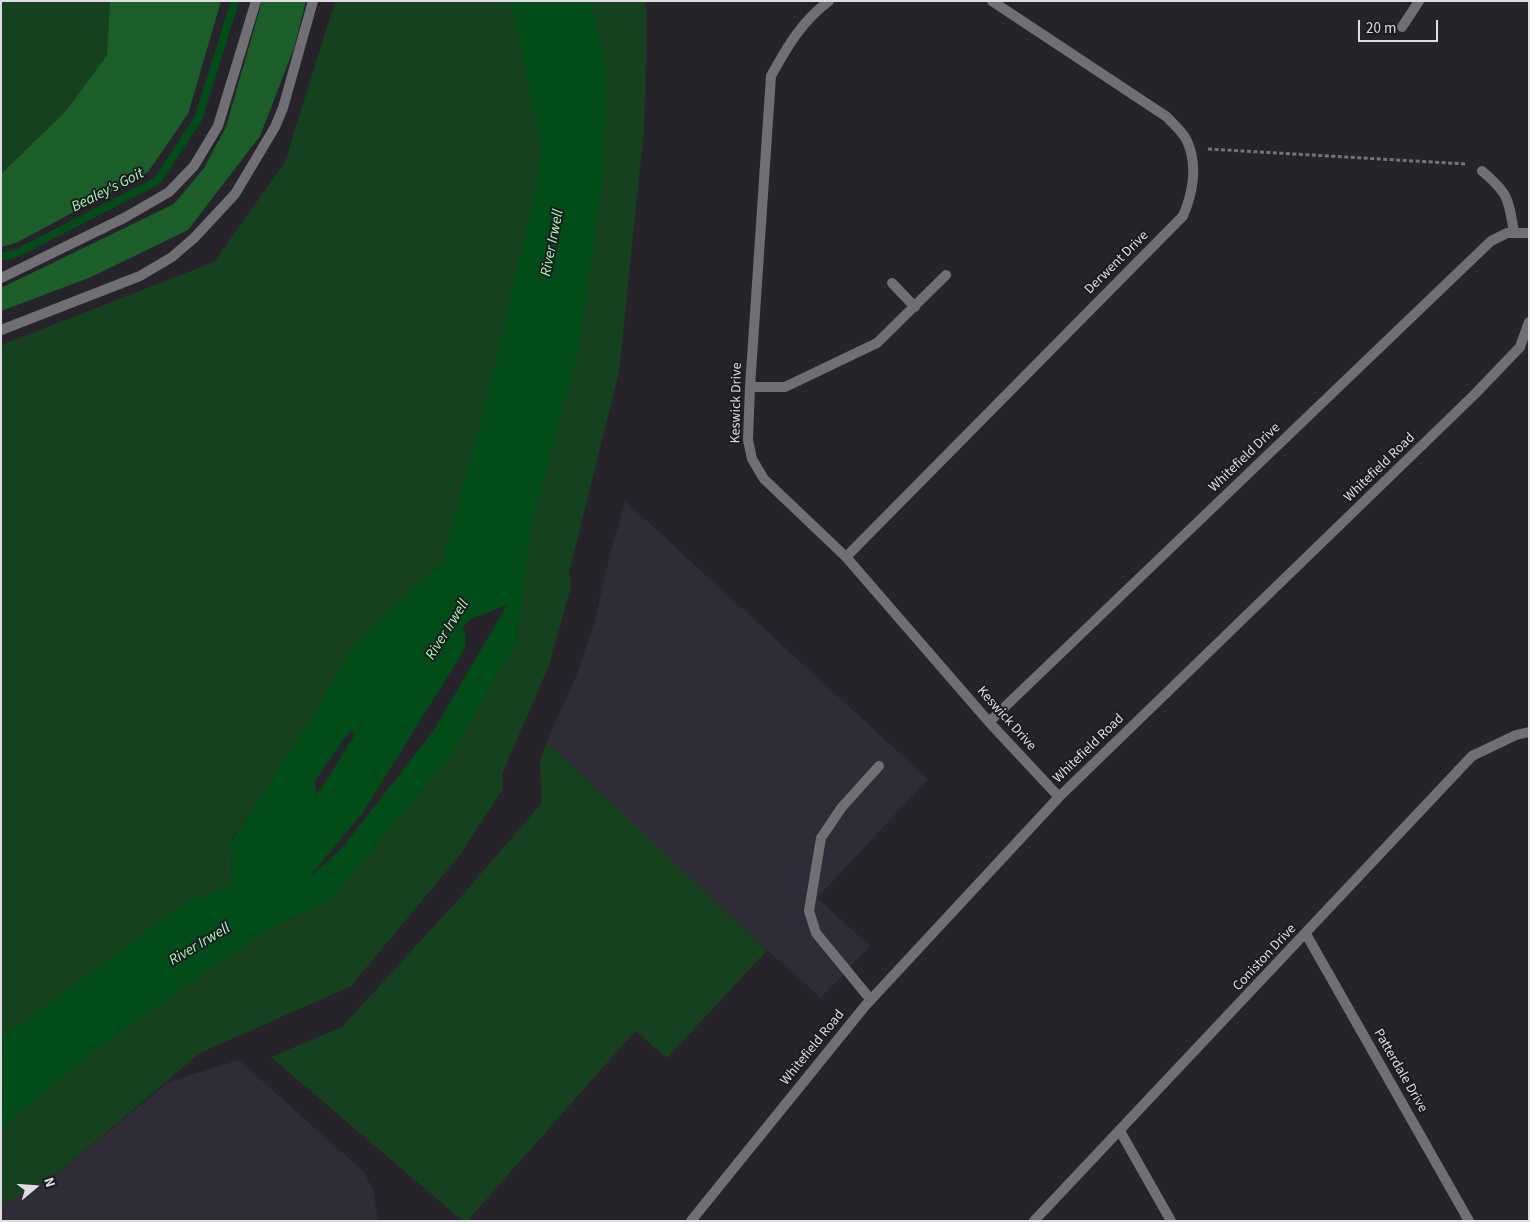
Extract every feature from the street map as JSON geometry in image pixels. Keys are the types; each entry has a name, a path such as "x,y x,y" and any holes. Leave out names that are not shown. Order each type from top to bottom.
{"street":[{"path":"1,278 131,214 169,192 194,166 218,126 256,1"},
{"path":"1,330 140,276 172,257 200,232 235,194 275,127 283,108 312,1"},
{"name":"Keswick Drive","path":"829,1 810,16 790,42 772,76 750,387 748,440 752,459 764,479 846,557 989,722 1059,797"},
{"name":"Derwent Drive","path":"846,557 1183,216 1190,201 1193,182 1191,153 1186,140 1167,117 992,1"},
{"path":"1402,27 1419,1"},
{"path":"1482,171 1502,188 1509,205 1514,232"},
{"name":"Whitefield Drive","path":"989,722 1491,240 1507,233 1529,233"},
{"path":"750,387 785,387 877,343 946,275"},
{"path":"892,283 915,306"},
{"name":"Whitefield Road","path":"690,1221 871,1000 1059,797 1476,394 1520,347 1527,333 1529,322"},
{"name":"Coniston Drive","path":"1034,1221 1472,756 1516,735 1529,732"},
{"path":"871,1000 816,933 809,911 821,838 842,807 879,766"},
{"name":"Patterdale Drive","path":"1306,934 1469,1221"},
{"path":"1120,1131 1171,1221"}],"path":[{"path":"1191,153 1208,149 1465,163 1482,171"}],"shaded area":[{"path":"1,1 110,1 107,55 66,111 1,174"},
{"path":"110,1 221,1 188,114 148,172 16,243 1,247 1,174 66,111 107,55"},
{"path":"262,1 306,1 294,48 260,136 188,230 91,277 1,311 1,288 174,204 204,168 226,127"},
{"path":"335,1 510,1 541,145 535,191 488,393 442,562 355,642 313,714 231,841 232,884 185,902 1,1038 1,345 214,262 285,162"},
{"path":"590,1 646,1 644,130 619,372 569,573 571,586 549,665 502,774 503,789 459,856 351,986 200,1053 57,1174 1,1205 1,1129 78,1064 184,987 277,924 329,902 452,754 517,641 530,532 580,344 605,164 606,63"},
{"path":"625,501 928,779 817,898 870,946 821,998 767,950 667,1058 635,1031 467,1221 463,1221 271,1057 342,1027 459,899 542,803 540,762 551,732 578,672 595,620"},
{"path":"547,742 767,950 667,1058 635,1031 467,1221 463,1221 271,1057 342,1027 459,899 542,803 540,762"},
{"path":"239,1060 364,1172 374,1192 378,1221 1,1221 1,1205 57,1174 168,1082"}],"water":[{"path":"510,1 590,1 606,63 605,164 580,344 530,532 517,641 452,754 329,902 277,924 184,987 78,1064 1,1129 1,1038 185,902 232,884 231,842 313,714 355,642 442,562 488,393 535,191 541,145","holes":["507,605 434,730 341,849 284,900 272,900 276,872 303,861 317,819 315,781 349,732 371,737 393,707 423,683 449,642 471,619"]}],"waterway":[{"name":"Bealey's Goit","path":"1,257 17,253 157,181 198,119 235,1"},
{"name":"River Irwell","path":"229,927 244,918 343,799 442,640"}]}
